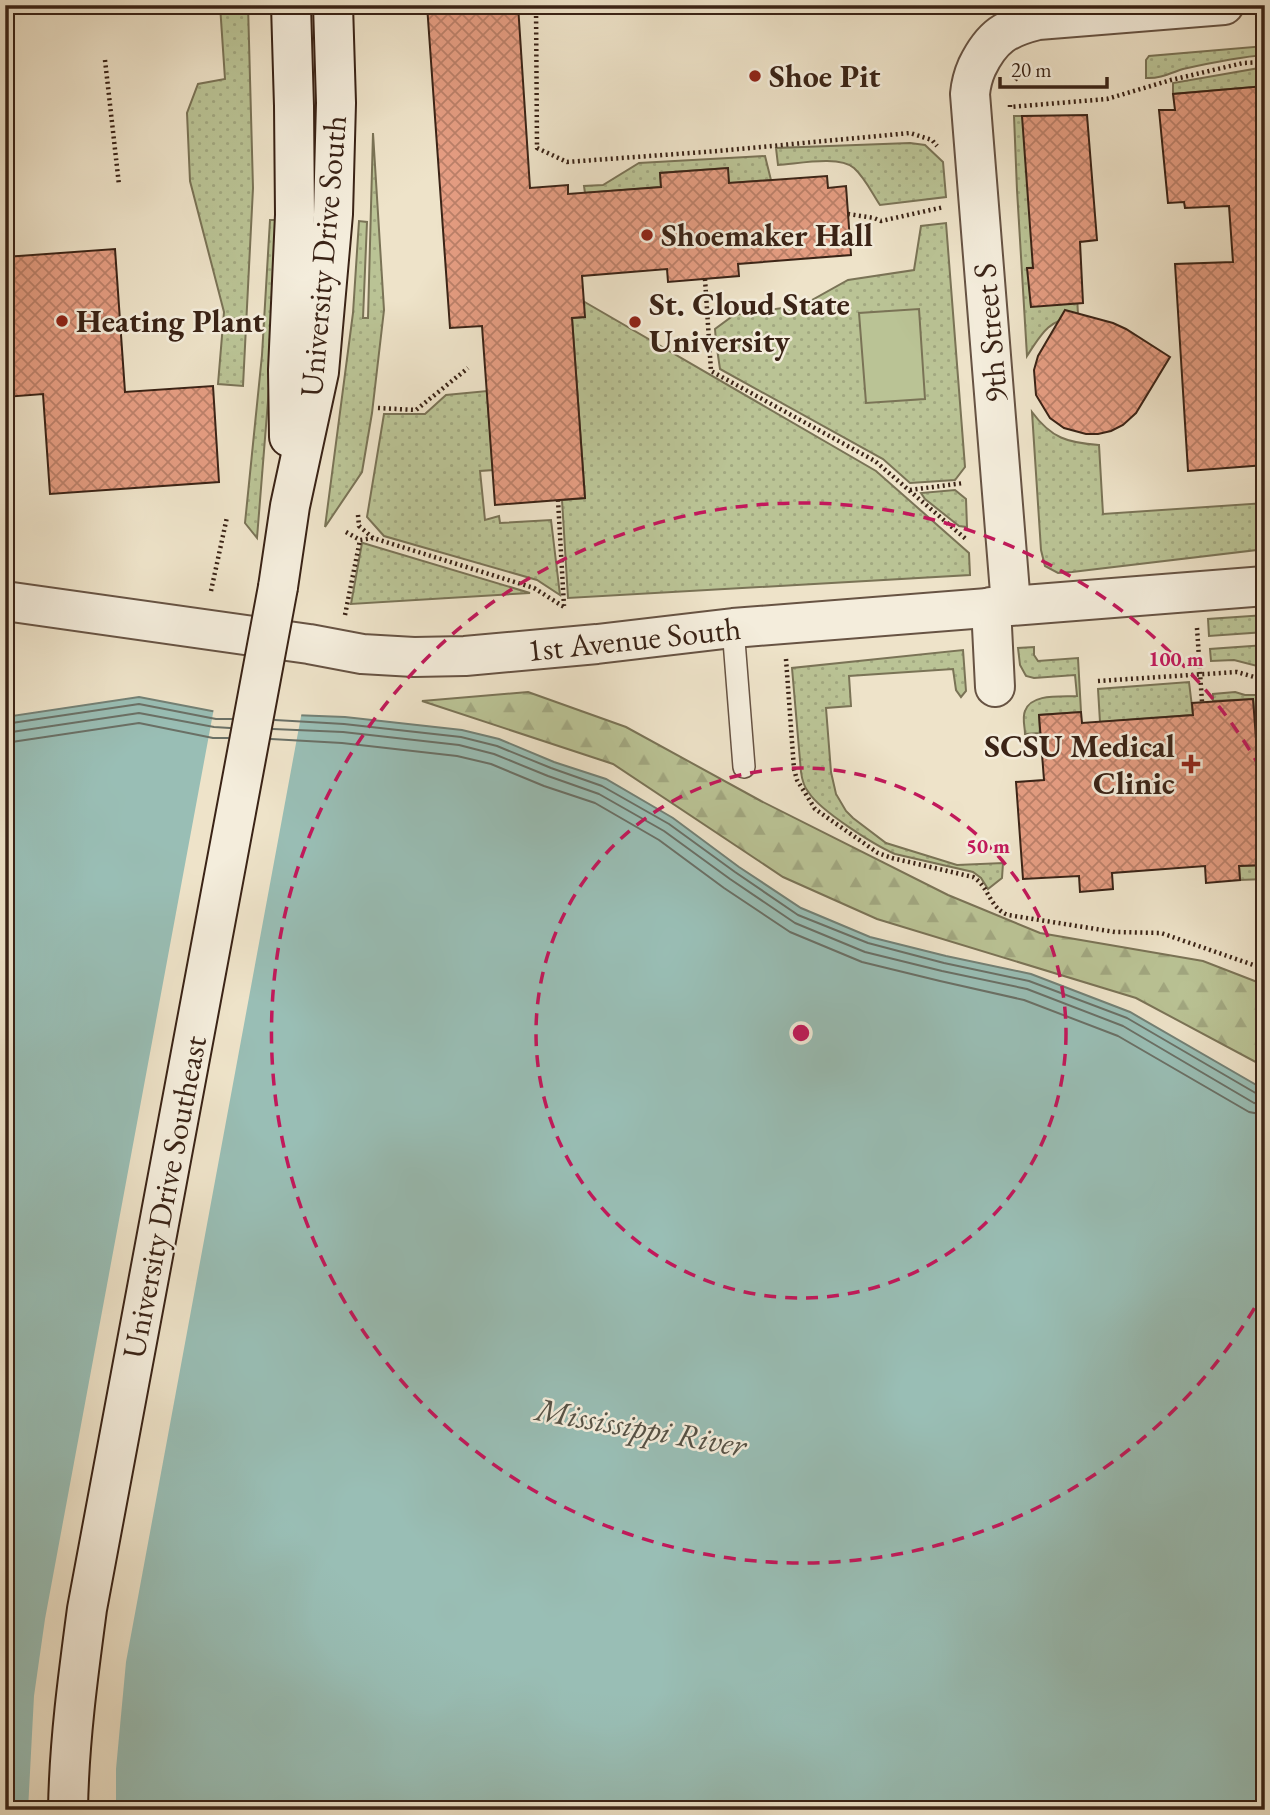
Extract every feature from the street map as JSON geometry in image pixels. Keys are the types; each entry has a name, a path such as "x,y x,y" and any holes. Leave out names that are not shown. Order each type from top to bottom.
{"street":[{"name":"University Drive South","path":"290,506 288,370 295,215 291,5"},
{"name":"University Drive South","path":"278,587 290,506 319,372 333,214 336,103 333,5"},
{"path":"1215,6 1224,5"},
{"name":"9th Street S","path":"995,687 1001,606 971,82 986,48 1019,25 1038,20 1215,6"},
{"name":"1st Avenue South","path":"5,601 309,644 362,654 414,657 465,656 733,628 1265,586"},
{"name":"University Drive Southeast","path":"68,1810 76,1693 87,1609 278,587"}],"lane":[{"path":"733,628 744,767"}],"path":[{"path":"536,5 537,148 567,162 911,133 932,140 939,147"},
{"path":"105,60 119,185"},
{"path":"1010,98 1010,107 1107,99 1243,63 1265,62"},
{"path":"1011,89 1024,69"},
{"path":"848,214 881,221 951,206"},
{"path":"705,279 711,371 875,461 968,541"},
{"path":"378,408 416,410 468,368"},
{"path":"910,490 971,482"},
{"path":"358,515 359,526 373,538 534,588 564,607 558,500"},
{"path":"211,591 227,517"},
{"path":"346,532 360,540 373,538"},
{"path":"344,622 360,540"},
{"path":"1197,621 1202,702"},
{"path":"785,658 797,780 816,808 869,847 884,856 973,877 981,884 994,906 1008,915 1115,932 1161,933 1265,969"},
{"path":"1098,681 1237,672 1265,679"}],"green space":[{"path":"220,5 248,5 253,188 243,386 218,384 224,312 190,181 187,113 198,84 225,79"},
{"path":"1265,46 1265,55 1213,62 1160,77 1146,78 1146,60 1149,56"},
{"path":"1265,67 1265,86 1173,94 1173,83"},
{"path":"1014,116 1022,116 1060,266 1028,268 1031,306 1077,295 1078,315 1060,320 1047,328 1027,356 1017,190"},
{"path":"373,133 384,310 372,413 362,472 325,527 353,313 359,221 367,222 363,318 368,318"},
{"path":"910,143 925,145 943,162 946,197 880,205 862,176 847,164 828,161 778,165 776,148"},
{"path":"765,156 771,180 729,183 727,168 660,173 661,187 585,193 584,186 603,185 639,163"},
{"path":"270,220 277,220 274,326 257,538 245,523 262,355"},
{"path":"946,223 965,467 955,480 910,483 883,459 720,369 715,329 734,315 803,305 848,280 914,270 921,226"},
{"path":"583,301 876,471 969,553 970,575 568,598 562,500 585,498 572,318 584,317"},
{"path":"919,309 925,399 866,403 859,313"},
{"path":"487,391 493,470 480,471 485,520 499,516 500,523 551,520 560,595 537,580 384,536 367,517 384,414 425,414 446,395"},
{"path":"1032,412 1046,428 1061,438 1099,445 1103,514 1265,503 1265,549 1072,572 1058,573 1045,566 1041,550"},
{"path":"955,490 966,499 967,527 959,526 921,493"},
{"path":"363,543 530,593 351,604"},
{"path":"1265,615 1265,632 1209,636 1208,619"},
{"path":"1265,645 1265,668 1234,660 1211,661 1210,649"},
{"path":"1034,647 1034,655 1038,661 1078,658 1081,712 1039,715 1040,733 1025,734 1024,714 1028,705 1048,697 1077,696 1075,675 1034,678 1026,676 1020,665 1018,648"},
{"path":"963,650 966,691 961,697 956,690 953,669 849,676 851,706 826,708 831,772 836,794 846,811 886,843 957,865 1003,863 1002,878 988,889 973,872 895,854 862,835 815,800 806,788 801,772 792,668"},
{"path":"1189,682 1193,715 1100,722 1098,689"},
{"path":"528,692 626,727 761,801 948,895 1040,933 1203,961 1265,985 1265,1067 1136,998 877,919 783,877 613,764 422,701"},
{"path":"1235,692 1257,695 1265,709 1265,764 1258,765 1253,699 1213,701 1213,694"},
{"path":"1265,865 1265,879 1240,880 1239,866"}],"water":[{"name":"Mississippi River","path":"139,697 217,712 345,717 462,730 499,739 554,762 606,779 673,818 739,867 801,908 870,937 1031,974 1130,1012 1265,1090 1265,1810 5,1810 5,717"}],"pier":[{"path":"214,708 302,711 126,1662 116,1769 116,1810 28,1810 34,1696 45,1619"}],"building":[{"name":"Shoemaker Hall","path":"427,5 518,5 530,188 568,185 568,194 661,187 660,173 728,168 729,183 827,176 828,188 846,186 851,255 738,264 739,276 668,282 667,269 582,276 585,317 572,318 585,498 495,505 482,326 450,328"},
{"path":"1265,86 1265,465 1188,471 1175,264 1233,262 1229,206 1185,208 1184,202 1168,203 1159,110 1175,110 1173,94"},
{"path":"1087,115 1097,240 1080,242 1083,303 1031,307 1027,268 1033,268 1022,116"},
{"name":"Heating Plant","path":"115,249 125,392 213,386 219,482 50,494 43,394 5,397 5,257"},
{"path":"1065,310 1113,323 1170,357 1136,413 1123,425 1111,431 1086,434 1064,428 1050,418 1036,395 1034,370 1038,356"},
{"path":"1253,699 1258,765 1265,764 1265,865 1239,866 1240,880 1206,883 1205,866 1112,873 1113,889 1080,892 1079,876 1023,879 1016,782 1044,780 1039,715 1081,712 1082,723 1193,715 1192,703"}],"place":[{"name":"Shoe Pit","path":"755,76"},
{"name":"Shoemaker Hall","path":"647,235"},
{"name":"Heating Plant","path":"62,321"},
{"name":"St. Cloud State University","path":"635,322"},
{"name":"SCSU Medical Clinic","path":"1191,764"}]}
